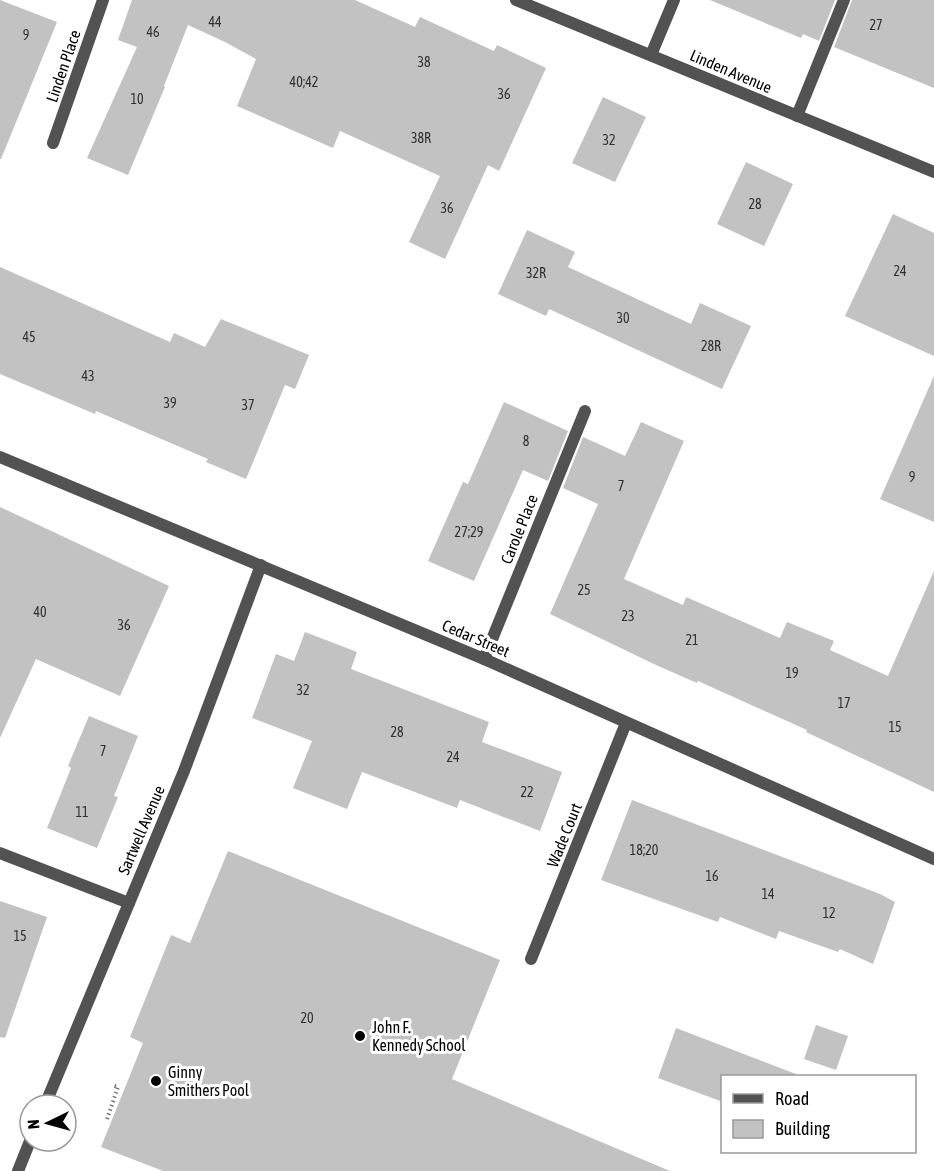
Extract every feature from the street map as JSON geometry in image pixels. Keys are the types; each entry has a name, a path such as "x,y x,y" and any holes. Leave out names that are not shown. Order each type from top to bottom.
{"street":[{"name":"Linden Place","path":"53,143 103,0"},
{"name":"Linden Avenue","path":"516,0 934,172"},
{"path":"651,55 674,0"},
{"path":"797,116 844,0"},
{"name":"Carole Place","path":"484,659 585,411"},
{"name":"Cedar Street","path":"0,457 484,659 934,859"},
{"name":"Sartwell Avenue","path":"50,1093 184,771 261,565"},
{"name":"Wade Court","path":"531,959 626,723"},
{"path":"0,853 129,903"},
{"path":"18,1171 25,1153"}],"path":[{"path":"107,1119 118,1088 112,1085"}],"building":[{"path":"0,0 57,22 1,159 0,159"},
{"path":"132,0 355,0 415,27 420,17 494,51 497,45 546,68 499,171 488,165 445,259 409,242 440,176 340,131 333,148 237,106 256,59 188,25 128,175 87,158 137,47 118,40"},
{"path":"710,0 835,0 819,41 803,34 801,38"},
{"path":"852,0 934,0 934,88 834,47"},
{"path":"603,97 646,117 615,182 572,163"},
{"path":"746,162 793,184 764,246 717,224"},
{"path":"893,214 934,233 934,356 845,316"},
{"path":"527,230 575,252 568,267 691,324 700,303 751,326 722,389 549,309 546,316 498,294"},
{"path":"0,267 170,342 174,333 205,347 221,319 309,355 295,389 285,385 246,479 206,462 208,459 96,411 95,414 0,374"},
{"path":"934,376 934,522 880,499"},
{"path":"504,402 568,431 548,481 523,470 474,581 428,561 463,482 468,484"},
{"path":"641,422 684,441 624,579 683,605 686,597 780,638 787,622 834,641 830,650 888,676 934,571 934,792 806,732 807,730 698,681 697,683 656,665 550,614 598,504 563,488 583,437 625,456"},
{"path":"0,507 169,586 120,696 36,659 0,738"},
{"path":"305,632 357,652 351,669 489,722 482,742 562,772 540,831 460,800 457,808 362,772 347,809 293,788 312,741 252,718 276,654 294,661"},
{"path":"89,716 138,736 114,796 118,797 97,848 47,828 71,768 68,766"},
{"path":"632,800 880,894 895,902 873,964 840,949 838,952 779,931 776,939 720,917 718,922 601,880"},
{"path":"228,851 500,960 452,1079 670,1171 163,1171 101,1147 143,1043 130,1037 171,935 190,943"},
{"path":"0,901 47,917 5,1038 0,1037"},
{"path":"816,1025 848,1036 836,1070 804,1059"},
{"path":"676,1028 796,1074 721,1075 721,1101 658,1078"}],"place":[{"name":"John F. Kennedy School","path":"360,1036"},
{"name":"Ginny Smithers Pool","path":"156,1081"}]}
